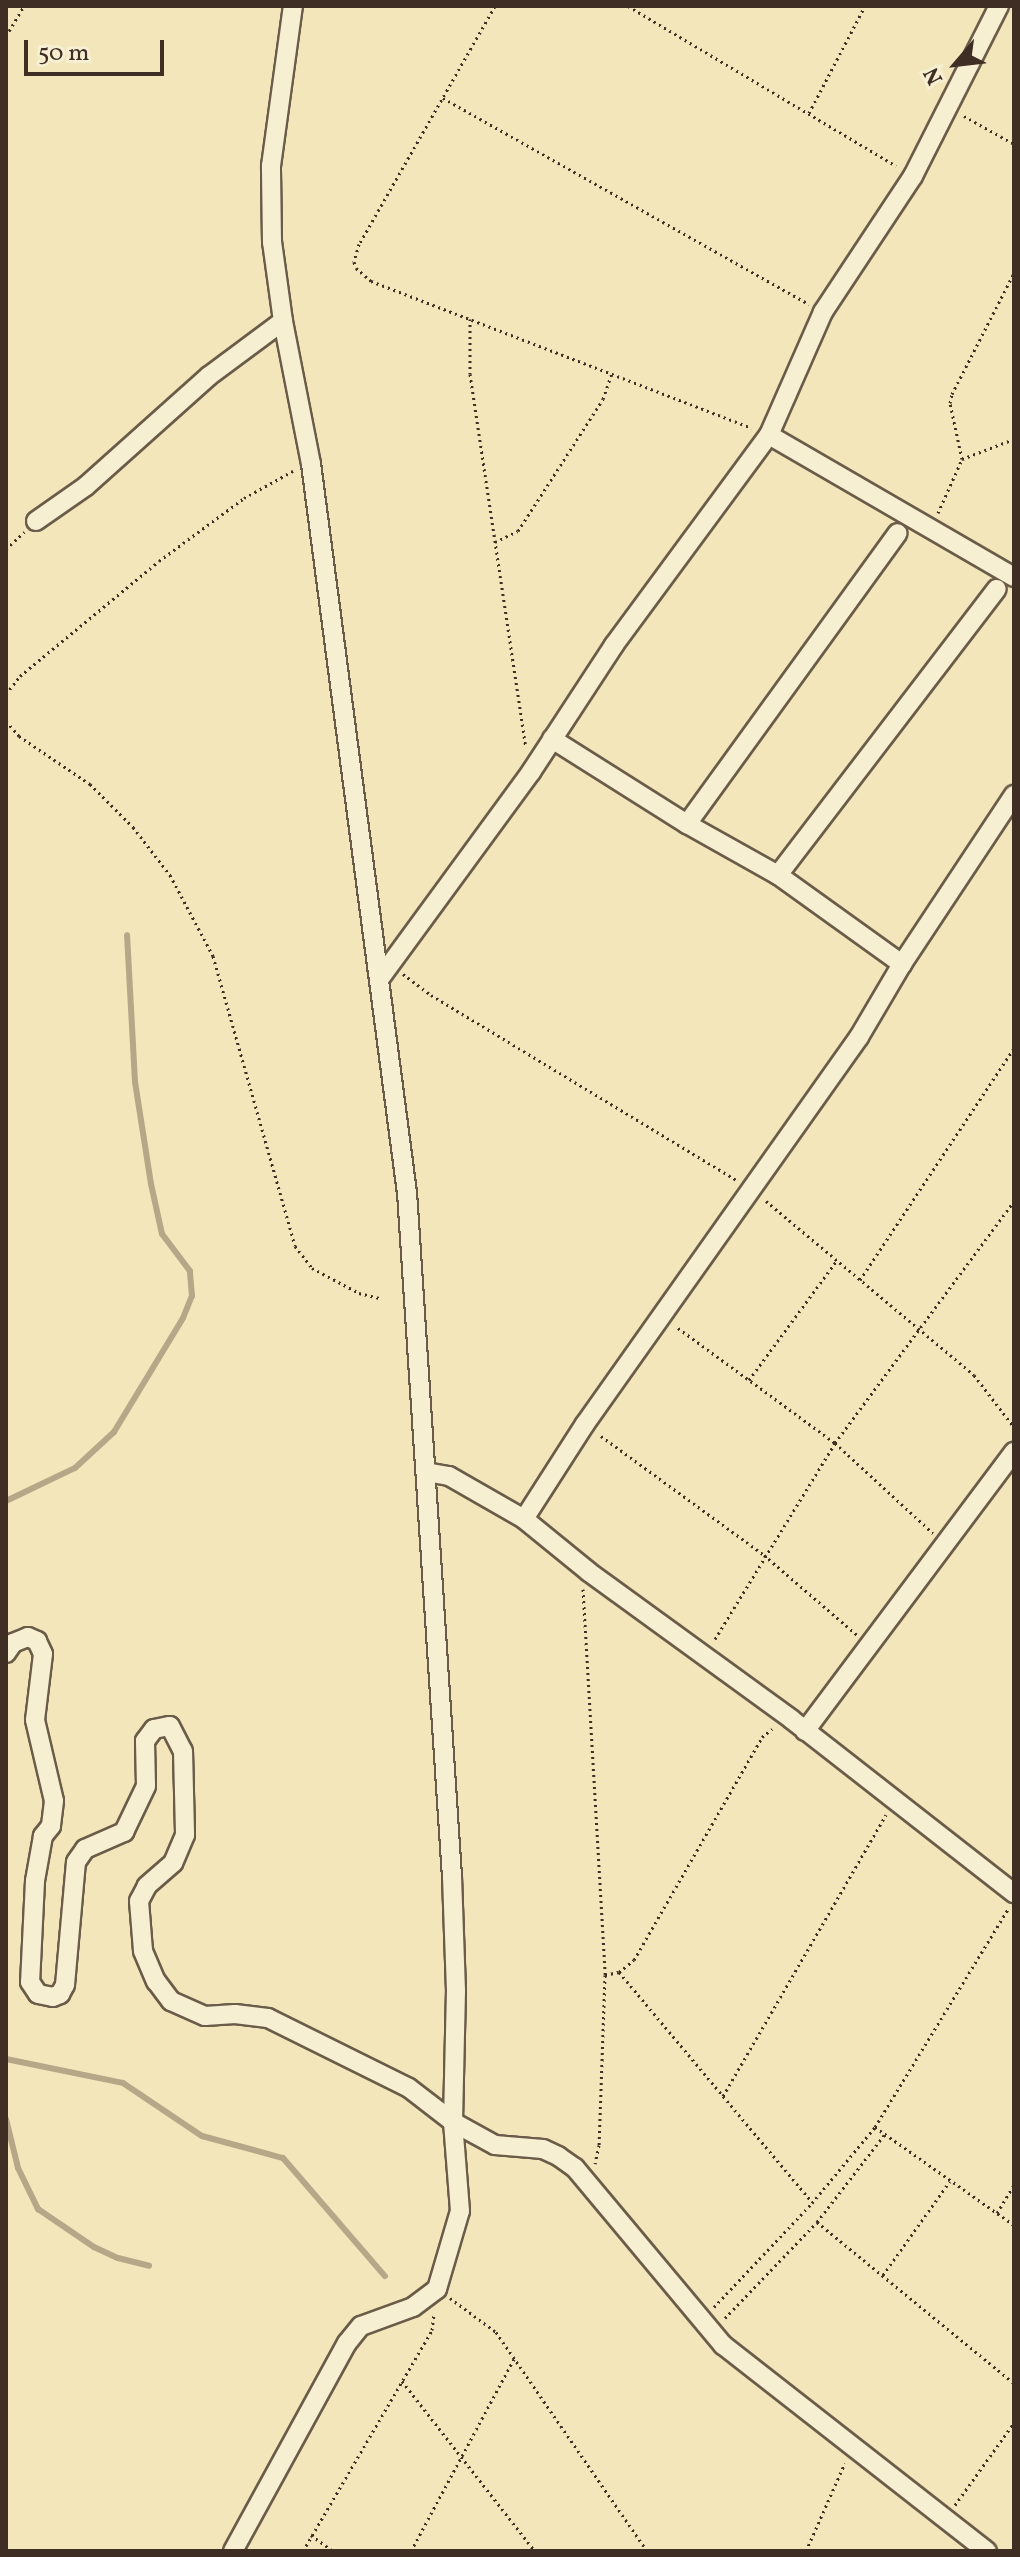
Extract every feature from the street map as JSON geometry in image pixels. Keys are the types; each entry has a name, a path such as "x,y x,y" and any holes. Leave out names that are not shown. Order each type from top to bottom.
{"street":[{"path":"233,2551 347,2343 361,2326 413,2307 437,2289 460,2211 453,2122 456,1991 452,1877 407,1193 386,971 311,464 283,321 272,242 271,166 293,6"},
{"path":"386,971 531,772 614,645 769,435 823,312 913,176 999,6"},
{"path":"36,521 86,486 209,376 283,321"},
{"path":"769,435 1014,577"},
{"path":"687,824 898,533"},
{"path":"778,875 997,589"},
{"path":"552,739 687,824 778,875 902,964"},
{"path":"524,1519 585,1424 753,1191 859,1037 902,964 1014,795"},
{"path":"798,1725 869,1645 1014,1452"},
{"path":"426,1472 449,1476 524,1519 589,1572 798,1725 1014,1896"},
{"path":"6,1653 18,1640 28,1637 37,1641 43,1654 35,1720 54,1801 54,1814 43,1836 35,1881 30,1982 33,1989 48,1997 63,1991 76,1862 85,1849 105,1843 124,1832 146,1786 145,1741 154,1729 170,1726 183,1751 185,1835 173,1863 147,1886 139,1901 143,1951 156,1981 171,2001 193,2012 268,2018 409,2088 453,2122 495,2145 543,2149 575,2168 706,2327 987,2551"}],"path":[{"path":"6,36 24,6"},
{"path":"495,6 359,244 354,262 360,274 371,281 470,319 470,374 531,772"},
{"path":"628,6 913,176"},
{"path":"809,113 865,6"},
{"path":"443,98 823,312"},
{"path":"950,108 1014,144"},
{"path":"931,528 962,459 950,403 952,394 1012,284 1014,273"},
{"path":"495,542 518,531 603,399 612,373"},
{"path":"962,459 1014,439"},
{"path":"6,694 20,676 159,561 244,498 276,478 311,464"},
{"path":"6,549 36,521"},
{"path":"6,721 19,736 90,784 133,827 170,875 213,956 295,1246 312,1268 359,1293 379,1298"},
{"path":"386,971 431,995 753,1191 974,1375 1014,1427"},
{"path":"860,1280 1014,1048"},
{"path":"705,1656 835,1443 921,1331 1014,1201"},
{"path":"749,1380 837,1260"},
{"path":"663,1317 835,1443 944,1544"},
{"path":"585,1424 764,1555 869,1645"},
{"path":"586,2182 593,2170 599,2145 605,1975 583,1589 589,1572"},
{"path":"605,1975 619,1972 634,1960 762,1737 798,1725"},
{"path":"723,2096 893,1802"},
{"path":"706,2327 875,2127 1014,1896"},
{"path":"619,1972 812,2203"},
{"path":"875,2127 1014,2225"},
{"path":"706,2327 817,2222 885,2134"},
{"path":"883,2275 950,2180"},
{"path":"997,2213 1014,2185"},
{"path":"817,2222 1014,2383"},
{"path":"303,2551 432,2330 437,2289 496,2332 516,2357 644,2550"},
{"path":"411,2551 516,2357"},
{"path":"401,2380 535,2551"},
{"path":"946,2518 1014,2423"},
{"path":"806,2551 852,2446"},
{"path":"311,2535 333,2551"}],"waterway":[{"path":"6,1501 75,1468 114,1432 183,1318 192,1296 190,1271 162,1234 151,1184 135,1082 127,935"},
{"path":"6,2059 123,2083 202,2136 283,2158 385,2276"},
{"path":"6,2119 18,2168 38,2209 94,2247 118,2258 149,2266"}]}
